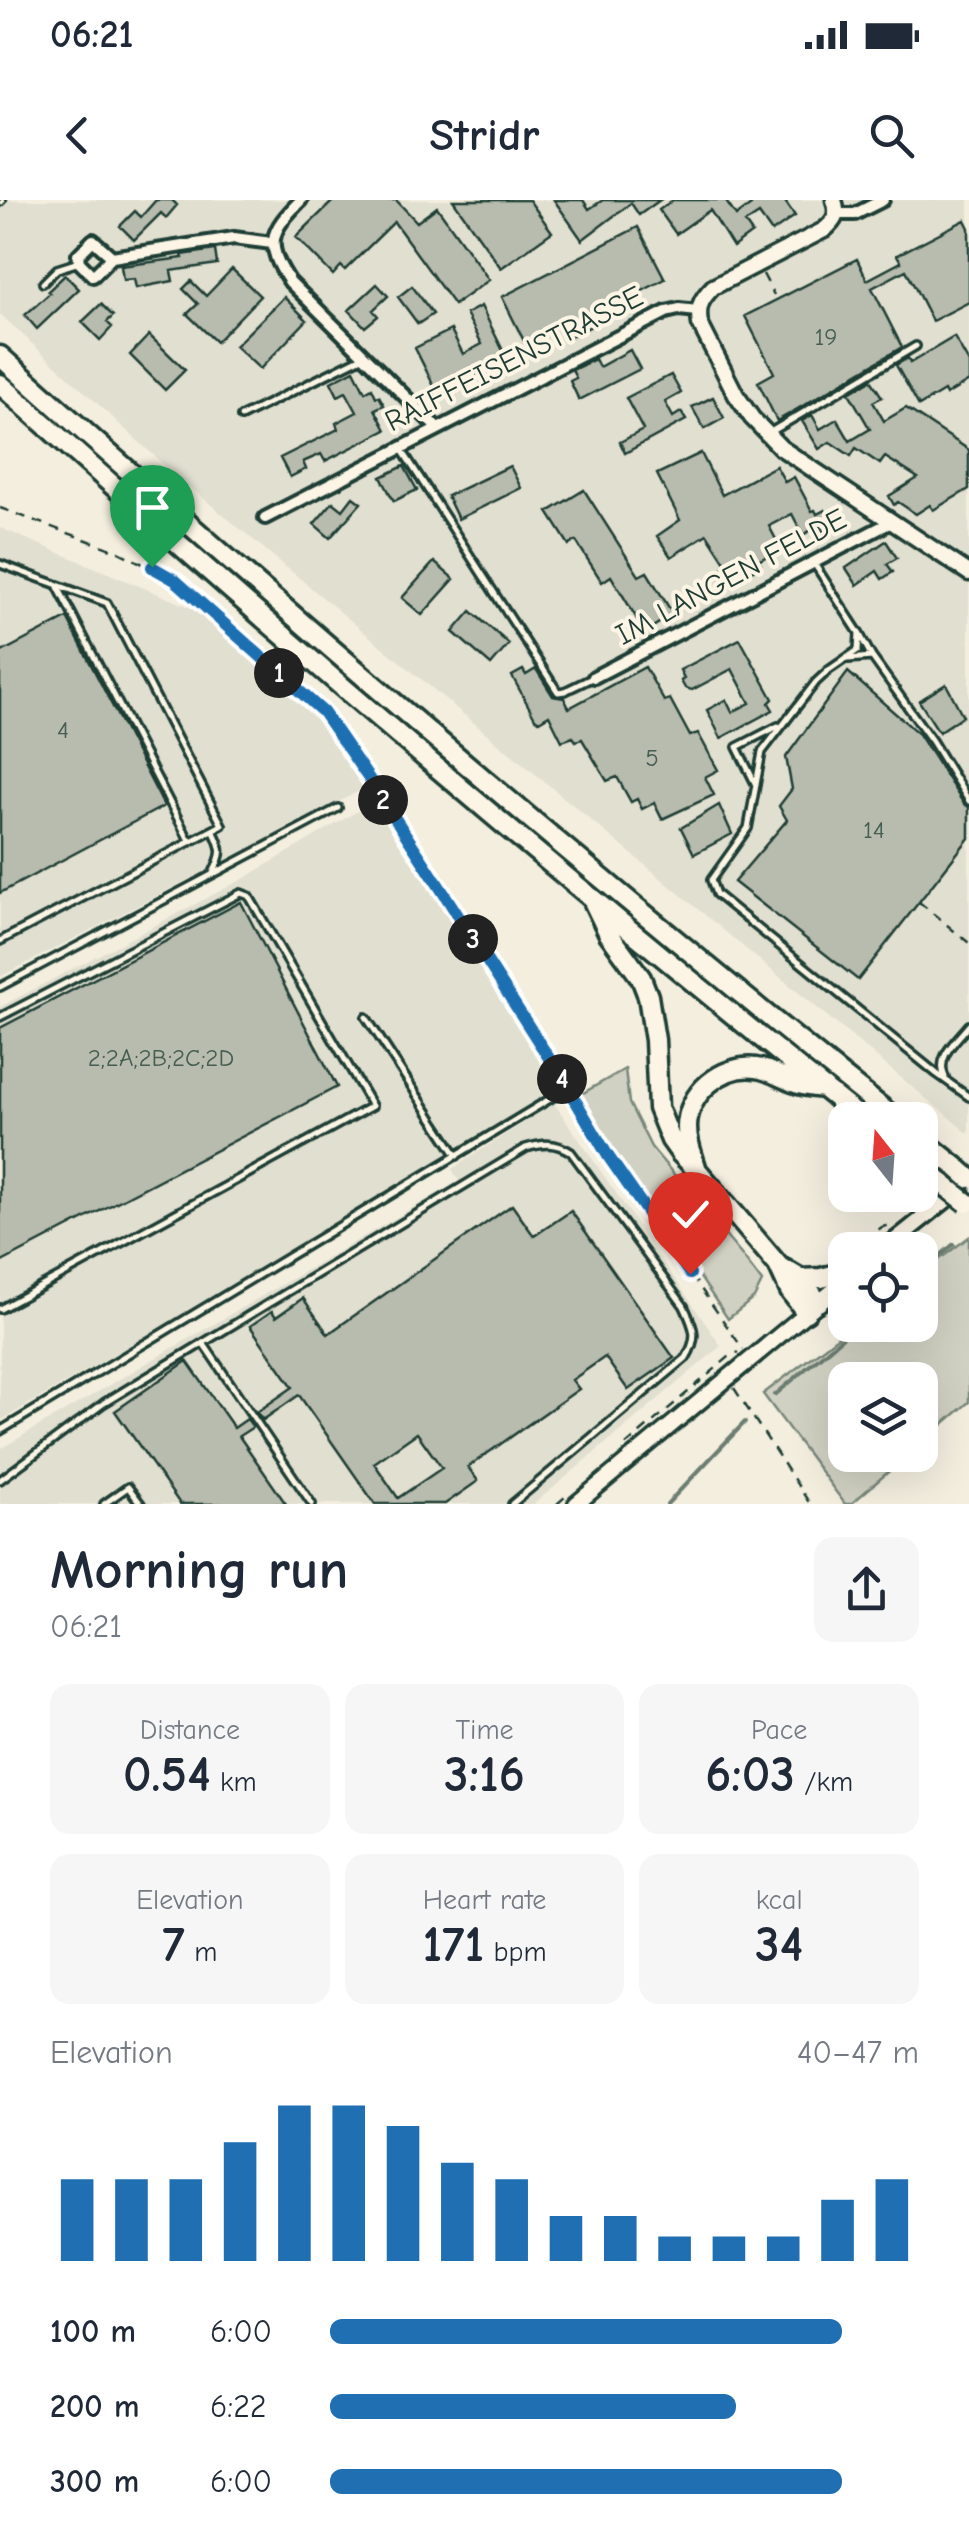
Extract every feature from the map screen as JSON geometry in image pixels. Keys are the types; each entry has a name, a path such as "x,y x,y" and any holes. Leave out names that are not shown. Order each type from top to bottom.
{"highway":[{"path":"0,356 245,575 513,805 875,1102"},
{"path":"0,384 317,665 591,898 841,1102"},
{"path":"591,898 648,996 656,1040 658,1108 671,1140 778,1265 790,1291 812,1307"},
{"path":"698,1170 689,1145 688,1118 695,1099 718,1076 732,1070 758,1068 796,1084 824,1088"},
{"path":"938,1153 966,1176"},
{"path":"938,1180 968,1204"},
{"path":"778,1265 800,1279 812,1307"},
{"path":"800,1279 828,1276"}],"main road":[{"path":"836,207 832,223 824,230 713,287 702,299 698,311 700,324 736,395 781,448 969,573"},
{"path":"903,1232 966,1176"},
{"path":"576,1504 828,1294"}],"street":[{"path":"301,200 284,217 272,243 278,263 290,282 437,428"},
{"path":"836,207 855,214 883,200"},
{"path":"112,257 93,240 78,255 79,262 93,276 112,257 234,238 272,243"},
{"name":"RAIFFEISENSTRASSE","path":"265,518 666,312 698,311"},
{"name":"IM LANGEN FELDE","path":"594,677 891,522"}],"lane":[{"path":"43,283 57,269 79,262"},
{"path":"766,434 916,346"},
{"path":"241,417 364,355"},
{"path":"400,447 558,692 594,677"},
{"path":"813,562 969,801"},
{"path":"0,564 106,604 222,826 0,941"},
{"path":"57,586 190,842"},
{"path":"860,633 858,650 816,682 762,752 748,828 711,880 716,894 969,1097"},
{"path":"845,659 872,657"},
{"path":"756,785 737,747 781,725"},
{"path":"0,987 338,808"},
{"path":"212,876 221,856 213,830"},
{"path":"0,1017 241,893 249,896 372,1106 0,1309"},
{"path":"366,1016 457,1156"},
{"path":"946,1079 942,1060 969,1026"},
{"path":"0,1431 568,1088"},
{"path":"0,1480 104,1403 203,1342 526,1148 558,1144 571,1152 684,1306 694,1327 695,1343 686,1358 512,1504"},
{"path":"203,1342 312,1504"},
{"path":"104,1504 128,1487 141,1504"}],"path":[{"path":"758,264 774,295"},
{"path":"0,508 117,551 175,580 323,712 376,789 608,1156 744,1350 729,1357 622,1448"},
{"path":"443,892 449,889"},
{"path":"919,902 969,943"},
{"path":"560,1075 567,1071"},
{"path":"876,1232 903,1221"},
{"path":"728,1378 810,1504"},
{"path":"557,1504 577,1487"}],"shaded area":[{"path":"0,200 969,200 969,1134 938,1108 938,1102 930,1102 173,473 0,314"},
{"path":"0,528 206,614 316,713 365,788 0,977"},
{"path":"373,802 561,1093 0,1421 0,1007 245,878"},
{"path":"625,1069 629,1103 651,1147 762,1282 754,1298 728,1319 578,1096"},
{"path":"554,1103 721,1346 534,1504 0,1504 0,1449 459,1181 452,1169"},
{"path":"969,1237 969,1402 938,1429 938,1362 828,1362 828,1472 888,1472 851,1504 845,1504 763,1394 831,1342 938,1342 938,1260"}],"building":[{"path":"156,200 172,200 177,205 166,218 161,213 134,240 120,226 135,211 141,217"},
{"path":"334,200 396,200 417,222 437,207 489,280 454,305 394,222 345,270 341,266 333,275 296,237"},
{"path":"453,200 529,200 552,232 501,268"},
{"path":"554,200 583,200 589,209 603,200 660,200 639,215 631,203 582,240"},
{"path":"673,200 725,200 736,216 751,205 748,200 784,200 795,216 772,232 759,214 745,223 752,233 733,247 710,210 676,234 659,210"},
{"path":"965,220 969,228 969,302 932,321 906,270 872,288 902,347 777,421 758,382 774,373 745,316 857,259 867,280 901,262 897,255"},
{"path":"638,227 665,279 627,299 630,306 566,339 559,325 525,343 502,297"},
{"path":"215,250 217,264 171,271 173,281 136,288 134,279 123,280 121,266"},
{"path":"232,269 260,296 216,342 187,314 198,304 183,289 191,281 206,296"},
{"path":"65,275 79,289 37,329 25,315"},
{"path":"377,284 388,296 373,310 378,316 365,327 349,310"},
{"path":"412,286 433,314 418,324 398,297"},
{"path":"284,297 307,320 260,369 235,346"},
{"path":"101,304 113,316 107,322 112,327 100,340 82,322"},
{"path":"481,306 511,367 492,377 488,369 438,394 415,348 451,330 463,354 482,344 466,314"},
{"path":"149,335 185,370 165,390 130,355"},
{"path":"954,337 969,363 969,381 919,406 896,365 908,358 910,363"},
{"path":"630,350 640,369 579,400 570,381 576,378 572,370 595,359 599,367"},
{"path":"354,370 365,392 372,388 384,405 375,409 386,430 325,461 321,454 303,462 306,469 290,477 280,458 338,429 336,423 357,412 346,392 338,396 331,382"},
{"path":"671,375 681,393 665,402 673,417 681,412 686,420 625,453 620,442 643,430 626,398"},
{"path":"871,380 882,397 873,402 884,421 906,408 969,450 969,489 933,510 930,505 916,514 898,502 894,505 889,496 918,478 885,457 880,464 856,448 851,456 830,442 819,449 802,421 812,415 820,429 837,419 850,441 870,429 849,393"},
{"path":"713,397 724,418 704,429 692,407"},
{"path":"701,453 722,495 776,466 785,482 794,477 812,511 817,514 825,510 836,531 826,536 820,525 803,535 792,514 769,526 781,549 758,561 761,565 727,587 717,572 727,565 707,534 671,557 657,536 680,520 657,474"},
{"path":"404,466 417,490 394,501 381,477"},
{"path":"510,466 521,488 458,519 447,496"},
{"path":"584,490 639,576 647,572 673,614 645,632 611,576 602,582 576,541 569,545 548,512"},
{"path":"353,497 361,503 330,538 314,524 333,502 343,510"},
{"path":"886,541 897,558 887,564 893,572 882,579 877,571 857,585 846,568"},
{"path":"434,562 454,579 422,615 402,598"},
{"path":"471,611 509,644 491,665 453,632"},
{"path":"67,618 164,806 0,893 0,653"},
{"path":"740,639 773,699 769,703 773,710 721,738 707,710 726,700 732,712 750,703 732,669 692,690 685,688 680,670"},
{"path":"645,667 664,701 670,699 690,736 698,733 718,770 705,777 714,795 662,819 654,803 642,809 637,799 631,802 617,777 607,781 582,739 562,741 549,715 539,721 535,718 512,676 536,669 553,696 564,698 569,708"},
{"path":"848,672 919,734 969,807 969,838 858,980 734,882 787,820 779,806 792,789 786,757"},
{"path":"946,684 963,716 939,732 919,701"},
{"path":"719,805 732,834 694,854 681,828"},
{"path":"241,902 337,1087 0,1263 0,1028"},
{"path":"512,1205 534,1236 571,1211 674,1358 628,1390 605,1357 572,1380 579,1389 468,1467 478,1481 445,1504 375,1504 299,1395 263,1420 257,1412 293,1387 250,1326 272,1311 276,1317 303,1298 328,1334","holes":["417,1433 442,1468 398,1498 374,1463"]},
{"path":"187,1361 234,1428 247,1419 253,1427 239,1436 286,1504 180,1504 115,1411"}],"waterway":[{"path":"938,1257 954,1244"},
{"path":"775,1395 837,1342"},
{"path":"667,1504 745,1422"}],"railway":[{"path":"0,204 4,200"}],"route":[{"path":"152,567 175,580 323,712 443,892 608,1156 690,1274"}]}
